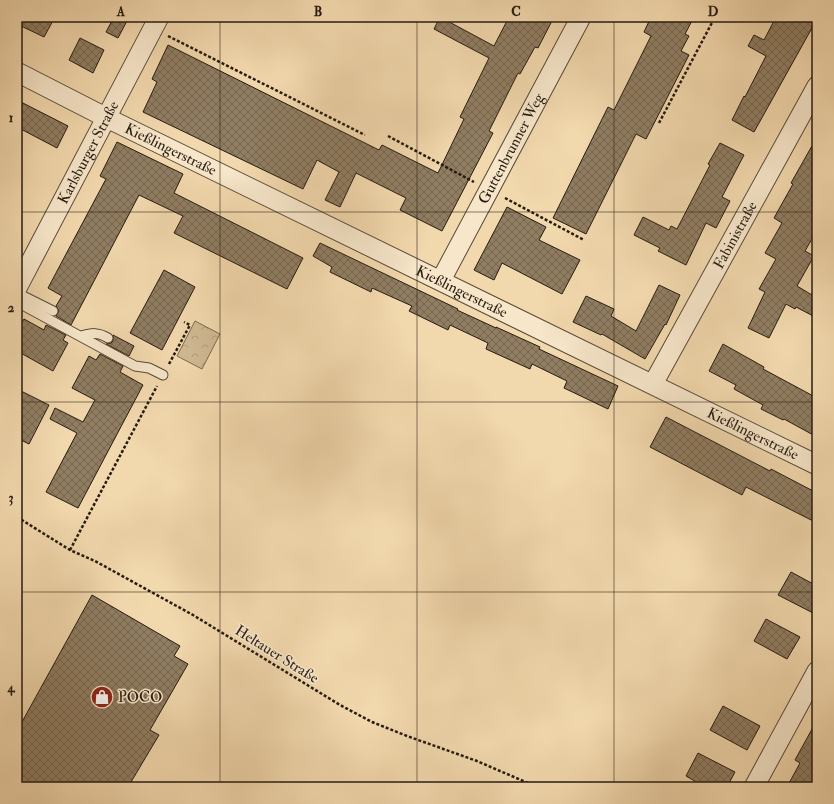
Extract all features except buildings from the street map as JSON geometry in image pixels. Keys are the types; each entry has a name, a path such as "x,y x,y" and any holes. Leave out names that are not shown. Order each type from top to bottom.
{"street":[{"name":"Guttenbrunner Weg","path":"441,280 581,17"},
{"name":"Karlsburger Straße","path":"17,288 156,23"},
{"name":"Kießlingerstraße","path":"17,72 107,118 817,465"},
{"name":"Fabinistraße","path":"652,384 817,86"},
{"path":"754,787 817,671"}],"lane":[{"path":"17,293 53,311"},
{"path":"17,302 135,366 149,368 163,375"},
{"path":"81,336 94,333 108,338"}],"path":[{"path":"659,123 715,17"},
{"path":"156,23 365,135"},
{"path":"388,136 584,240"},
{"path":"70,550 190,325 184,322"},
{"name":"Heltauer Straße","path":"17,517 70,550 95,561 193,614 340,706 372,722 477,761 536,787"}],"green space":[{"path":"195,321 220,334 202,369 177,356"}],"place":[{"name":"POCO","path":"102,697"}]}
